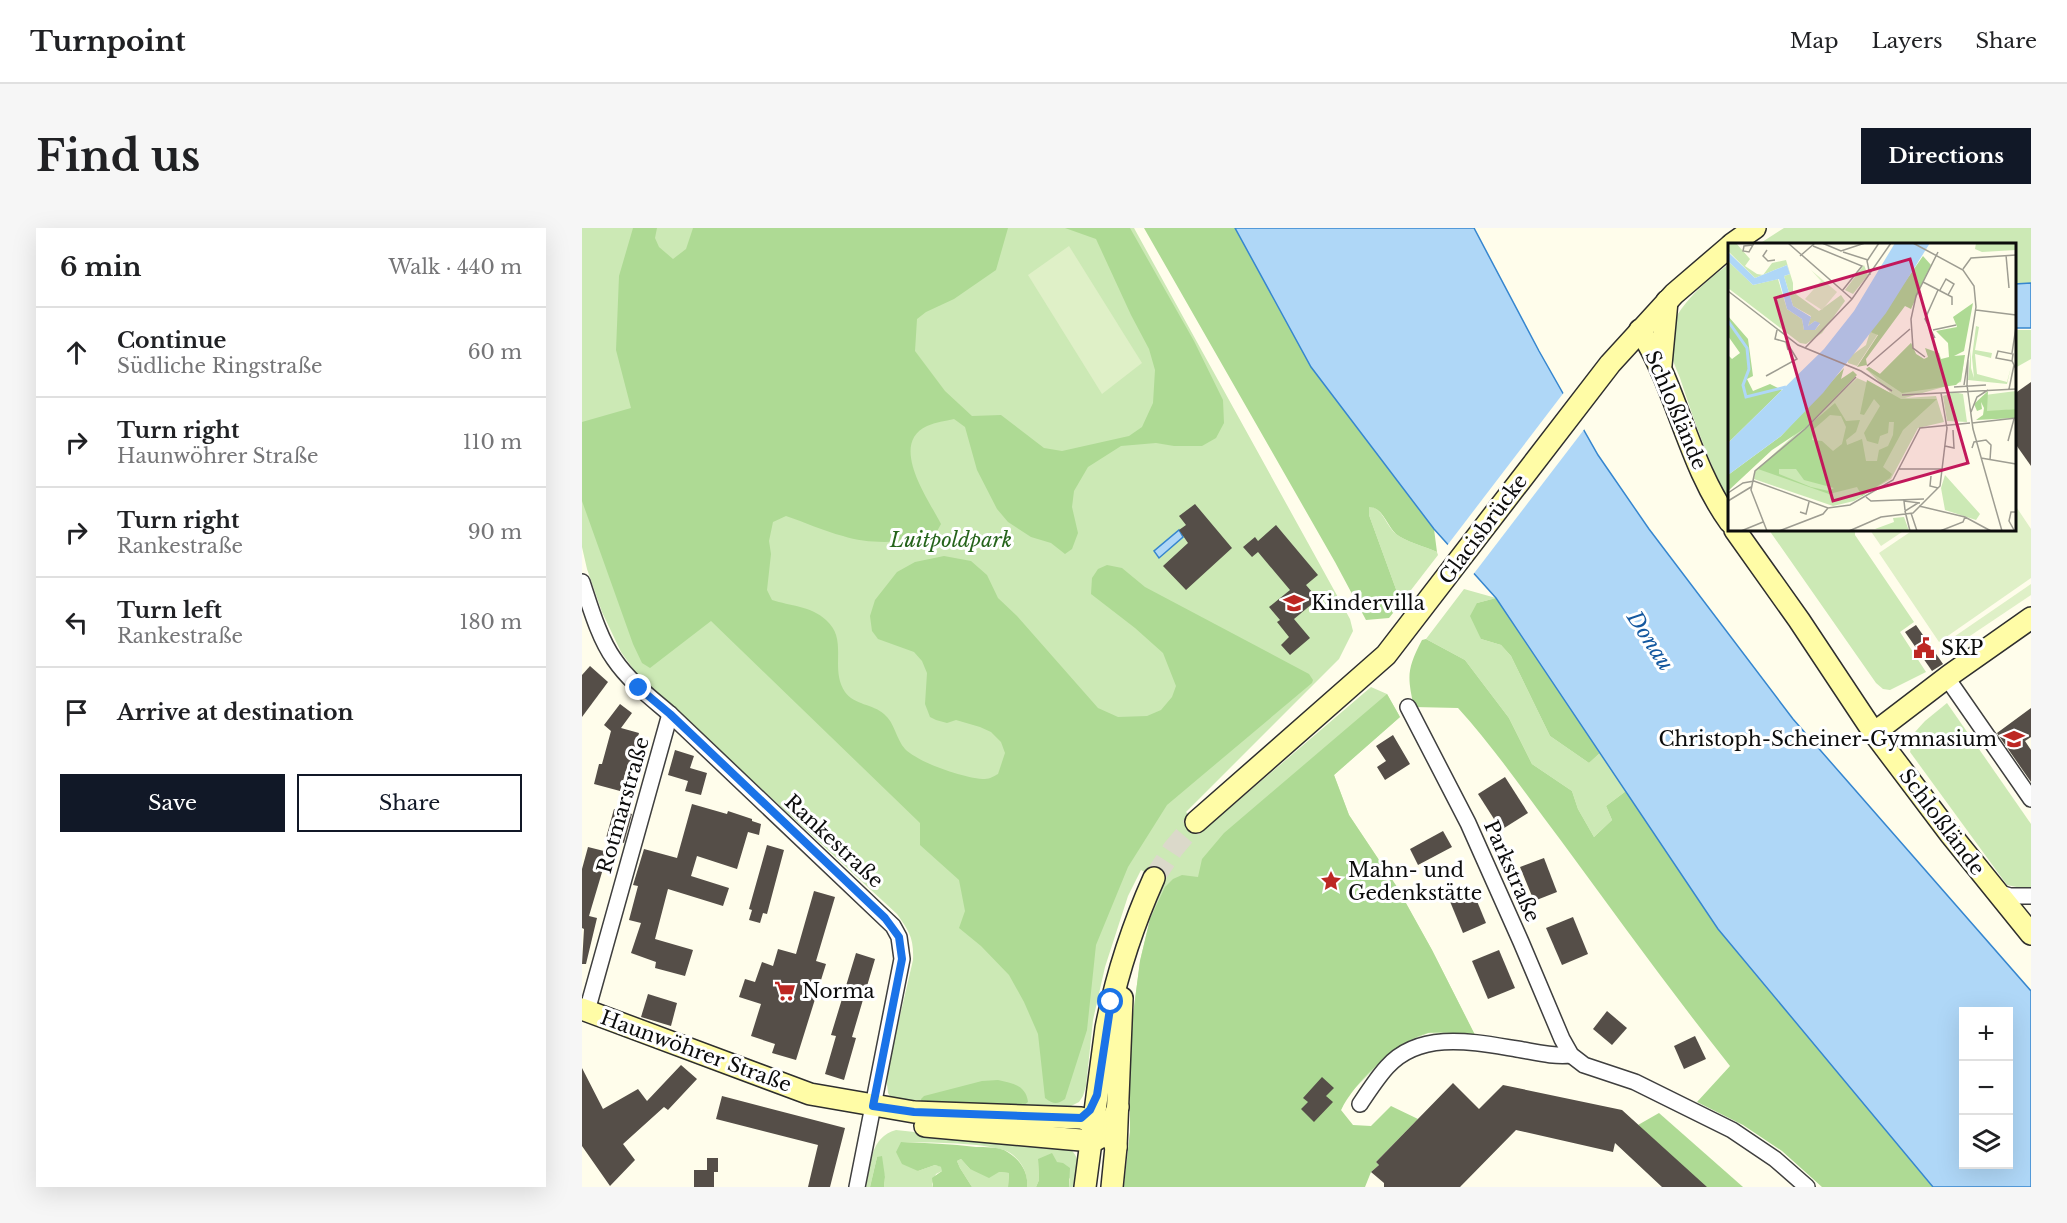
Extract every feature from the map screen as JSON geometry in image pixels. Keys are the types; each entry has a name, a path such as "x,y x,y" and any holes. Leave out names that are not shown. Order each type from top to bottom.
{"street":[{"name":"Glacisbrücke","path":"1734,243 1755,228"},
{"name":"Glacisbrücke","path":"1196,822 1386,655 1610,364 1671,297 1728,248"},
{"path":"1610,364 1629,355 1642,357 1661,369 1671,297"},
{"name":"Schloßlände","path":"1640,330 1661,369 1700,469 1728,518"},
{"name":"Schloßlände","path":"1736,531 1799,620 1874,733 1994,891 2031,934"},
{"name":"Rankestraße","path":"582,582 613,658 639,688 670,714 885,918 899,937 902,959 857,1187"},
{"path":"1874,733 2031,618"},
{"path":"1947,678 2031,800"},
{"name":"Parkstraße","path":"1408,707 1468,823 1562,1039 1572,1055"},
{"name":"Rotmarstraße","path":"584,1010 670,714"},
{"path":"1112,1187 1090,1110 1097,1095 1111,1002 1142,904 1154,878"},
{"path":"1994,891 2010,896 2031,896"},
{"path":"1085,1187 1098,1132 1118,1107 1122,999 1128,947"},
{"name":"Haunwöhrer Straße","path":"584,1010 810,1094 835,1106 872,1112 893,1123 1098,1132"},
{"path":"1360,1104 1387,1066 1405,1051 1422,1045 1441,1041 1466,1042 1554,1056 1572,1055 1584,1065 1635,1083 1732,1130 1775,1159 1807,1187"}],"green space":[{"name":"Luitpoldpark","path":"582,228 1134,228 1350,619 1353,631 1339,659 1186,812 1204,830 1371,687 1387,694 1400,717 1334,775 1349,815 1397,887 1475,1035 1428,1033 1396,1047 1348,1095 1341,1110 1124,1187 1130,1132 1130,1038 1140,961 1150,919 1164,883 1141,870 1128,896 1105,967 1093,1020 1086,1086 1079,1102 1063,1110 959,1111 892,1099 888,1093 886,1076 913,960 912,940 905,925 897,914 675,709 644,684 621,652 602,612 582,547"},
{"path":"633,228 657,228 655,238 659,247 673,259 686,249 693,228 1008,228 996,270 954,299 926,312 917,319 915,351 945,391 972,416 1001,415 1044,448 1062,451 1129,436 1142,427 1153,403 1155,370 1149,349 1096,239 1065,228 1130,228 1194,341 1223,400 1224,423 1216,438 1202,446 1174,446 1156,443 1121,446 1088,467 1074,491 1072,507 1078,533 1072,549 1065,554 1051,543 1031,537 1008,522 997,509 977,470 965,427 954,419 927,426 916,434 911,446 911,459 915,473 941,524 935,535 912,540 877,542 836,534 786,516 773,522 769,541 771,554 767,590 772,600 807,609 826,620 836,636 839,673 845,692 853,700 884,714 891,722 905,749 931,765 955,773 985,779 998,774 1005,753 1001,742 991,732 980,727 956,720 947,723 930,717 925,704 927,673 922,661 914,652 878,639 872,631 870,616 875,600 897,572 915,562 944,556 971,561 987,575 998,598 1017,616 1098,708 1118,717 1147,716 1161,710 1172,697 1176,686 1163,653 1091,594 1092,578 1098,569 1107,565 1122,568 1145,587 1309,674 1313,680 1167,805 1128,867 1096,945 1087,1030 1065,1099 1060,1102 1053,1103 1045,1098 1038,1034 1024,1002 1009,975 981,946 959,928 965,911 959,880 920,845 920,823 711,621 650,668 642,663 633,644 582,501 582,422 631,408 616,350 619,276"},
{"path":"1144,228 1235,228 1311,367 1434,529 1437,552 1400,537 1378,510 1369,507 1369,515 1401,603 1389,618 1366,620"},
{"path":"1784,228 2031,228 2031,283 2016,283 2016,243 1761,243"},
{"path":"1069,246 1142,363 1102,394 1028,275"},
{"path":"1728,265 1728,501 1696,426 1669,346 1675,319 1690,298"},
{"path":"2016,330 2031,330 2031,359 2016,367"},
{"path":"1369,506 1378,510 1400,537 1437,552 1438,555 1401,603 1369,515"},
{"path":"2016,506 2031,529 2031,578 1939,642 1879,553 1912,531 2016,531"},
{"path":"1770,531 1855,531 1855,535 1914,622 1900,632 1926,672 1890,690 1883,689 1876,683"},
{"path":"1871,531 1904,531 1881,546"},
{"path":"2031,584 2031,595 1949,650 1945,643"},
{"path":"1464,589 1496,598 1477,603 1481,639 1501,645 1511,656 1550,736 1589,763 1600,753 1626,791 1606,806 1612,820 1594,837 1578,809 1572,791 1532,764 1509,718 1465,660 1426,639"},
{"path":"1496,598 1600,753 1589,763 1550,736 1511,656 1501,645 1481,639 1470,616 1477,603"},
{"path":"1426,639 1465,660 1509,718 1532,764 1572,791 1578,809 1594,837 1612,820 1606,806 1626,791 1718,929 1933,1187 1822,1187 1782,1151 1743,1125 1697,1102 1730,1066 1512,774 1458,708 1414,707 1410,688 1411,666 1422,640"},
{"path":"1387,694 1400,717 1334,775 1349,815 1397,887 1475,1035 1433,1032 1416,1037 1390,1053 1366,1076 1347,1099 1341,1110 1353,1125 1371,1126 1391,1106 1418,1119 1376,1162 1379,1165 1371,1172 1365,1187 1124,1187 1130,1132 1130,1038 1140,961 1150,919 1165,887 1173,879 1182,875 1198,877 1202,859 1224,833"},
{"path":"1947,703 2031,824 2031,890 2007,885 1910,752 1915,732"},
{"path":"998,1080 1021,1088 1028,1102 1023,1106 922,1104 921,1099 924,1096 982,1081"},
{"path":"1659,1113 1743,1187 1706,1187 1638,1125"},
{"path":"896,1130 1070,1149 1077,1161 1075,1187 1069,1187 1070,1179 1057,1162 1038,1159 1039,1180 1036,1187 1027,1187 1024,1168 1006,1151 964,1144 901,1142 918,1171 935,1165 942,1167 942,1171 936,1174 933,1187 884,1187 885,1177 877,1157 870,1187 866,1187 876,1145 887,1134"},
{"path":"901,1142 990,1147 1004,1150 1022,1165 1027,1187 1008,1187 1009,1173 999,1172 989,1178 970,1169 961,1159 957,1161 972,1187 933,1187 932,1178 942,1171 941,1167 935,1165 918,1171 902,1164 896,1152"},
{"path":"1052,1153 1057,1162 1070,1168 1069,1187 1036,1187 1039,1180 1038,1159"},
{"path":"882,1156 884,1187 870,1187 877,1157"},
{"path":"961,1159 970,1169 1009,1173 1008,1187 972,1187 957,1161"}],"water":[{"name":"Donau","path":"1235,228 1474,228 1539,351 1598,455 1649,529 1793,719 2031,991 2031,1187 1933,1187 1718,929 1496,598 1434,529 1311,367"},
{"path":"2031,283 2031,328 2016,328 2016,284"},
{"path":"1179,530 1183,537 1159,558 1154,551"}],"pier":[{"path":"1565,391 1586,427 1472,576 1446,547"}],"building":[{"path":"2031,382 2031,466 2016,445 2016,393"},
{"path":"1195,504 1232,548 1186,590 1163,566 1188,543 1179,530 1186,525 1179,516"},
{"name":"Kindervilla","path":"1276,525 1318,575 1306,585 1318,599 1294,619 1310,638 1290,655 1281,645 1289,637 1277,622 1280,620 1269,607 1290,590 1258,552 1252,557 1243,547 1255,537 1258,541"},
{"name":"SKP","path":"1916,625 1943,664 1932,671 1905,632"},
{"path":"590,666 608,682 582,717 582,675"},
{"path":"620,704 632,713 621,728 639,733 631,764 628,764 620,791 594,784 611,731 604,725"},
{"path":"2031,708 2031,737 2025,741 2031,750 2031,782 1997,733"},
{"path":"1393,735 1410,764 1385,780 1377,767 1386,761 1376,746"},
{"path":"675,750 694,756 690,768 707,773 701,795 685,791 688,781 668,775"},
{"path":"1505,777 1528,813 1501,830 1478,794"},
{"path":"692,804 727,814 728,811 761,824 759,835 748,832 737,869 697,856 691,876 729,888 723,906 668,889 655,939 693,950 685,976 655,968 656,962 631,953 641,923 629,920 638,886 633,885 644,849 677,858"},
{"path":"614,809 632,814 624,843 606,838"},
{"path":"1443,831 1452,847 1418,865 1410,849"},
{"path":"767,845 784,850 767,914 763,913 760,923 749,920 752,910 749,909"},
{"path":"588,847 608,852 589,916 597,918 586,964 582,964 584,929 582,928 582,869"},
{"path":"1544,858 1557,892 1534,901 1520,867"},
{"path":"1472,889 1486,923 1463,933 1449,899"},
{"name":"Norma","path":"814,891 835,897 816,961 826,964 796,1060 772,1053 775,1044 751,1036 761,1004 739,997 745,979 755,982 762,962 773,966 778,949 796,954"},
{"path":"1573,917 1588,954 1562,965 1546,928"},
{"path":"1499,950 1515,988 1488,999 1472,961"},
{"path":"856,953 875,959 852,1037 856,1038 844,1080 825,1074 836,1036 831,1035"},
{"path":"648,994 677,1003 671,1026 641,1017"},
{"path":"1607,1011 1627,1028 1612,1045 1593,1029"},
{"path":"1695,1036 1706,1059 1684,1069 1674,1046"},
{"path":"681,1065 697,1079 668,1110 664,1107 623,1144 635,1160 610,1186 582,1146 582,1068 603,1109 638,1089 647,1101"},
{"path":"1322,1077 1334,1088 1326,1096 1333,1102 1314,1122 1301,1109 1308,1102 1303,1098"},
{"path":"1453,1083 1479,1109 1503,1085 1622,1110 1707,1187 1662,1187 1615,1143 1613,1152 1516,1130 1460,1187 1384,1187 1384,1183 1371,1172 1379,1165 1376,1162"},
{"path":"722,1096 845,1128 830,1187 808,1187 818,1145 716,1119"},
{"path":"707,1158 718,1158 718,1172 714,1172 714,1187 694,1187 694,1170 707,1170"}],"tunnel":[{"path":"1154,878 1173,849 1196,822"}],"place":[{"name":"Kindervilla","path":"1294,603"},
{"name":"SKP","path":"1924,648"},
{"name":"Christoph-Scheiner-Gymnasium","path":"2014,739"},
{"name":"Mahn- und Gedenkstätte","path":"1331,881"},
{"name":"Norma","path":"785,991"}],"route":[{"path":"639,688 670,714 893,926 902,948 902,959 873,1106 914,1112 1081,1118 1093,1107 1097,1095 1111,1002"}]}
